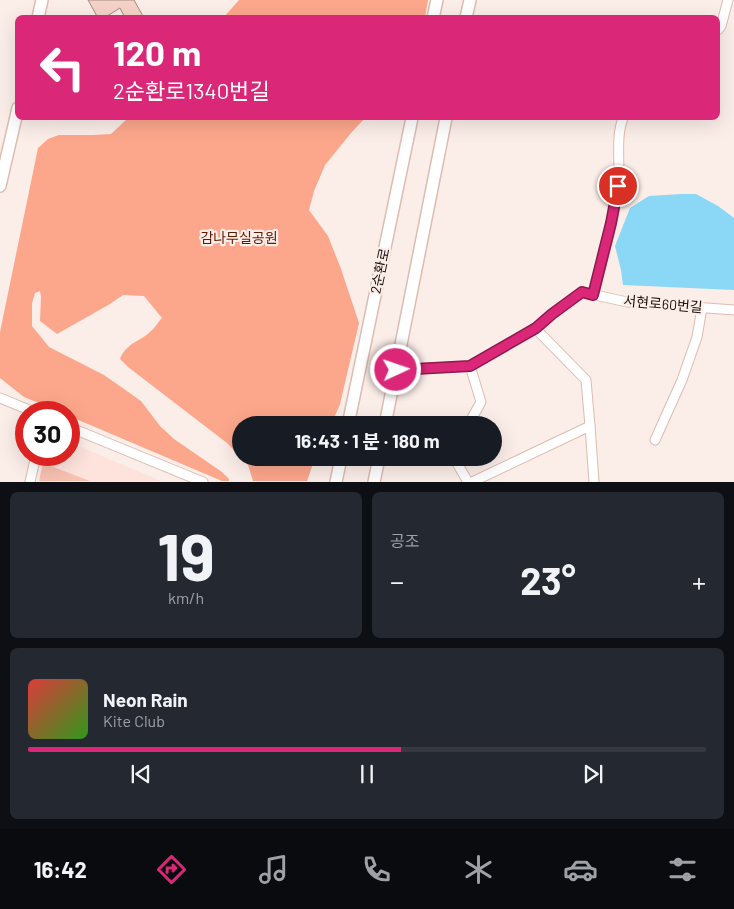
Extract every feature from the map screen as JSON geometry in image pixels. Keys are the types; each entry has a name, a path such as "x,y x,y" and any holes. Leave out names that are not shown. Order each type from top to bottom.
{"street":[{"path":"39,15 42,0"},
{"path":"434,15 437,0"},
{"path":"467,15 470,0"},
{"path":"720,27 728,0"},
{"path":"0,186 15,120"},
{"name":"2순환로","path":"350,416 412,120"},
{"path":"387,416 446,120"},
{"path":"396,370 470,366 536,328 582,292 593,295 618,186 619,138 623,120"},
{"name":"서현로60번길","path":"593,295 627,302 734,310"},
{"path":"655,440 682,380 697,337 702,308"},
{"path":"536,328 586,380 594,482"},
{"path":"470,366 481,402 473,416"},
{"path":"0,398 15,404"},
{"path":"472,482 590,426"},
{"path":"80,432 203,482"},
{"path":"30,482 34,466"},
{"path":"336,482 340,466"},
{"path":"374,482 377,466"},
{"path":"459,466 468,482"}],"shaded area":[{"path":"80,447 161,481 40,482 44,466 80,466"},
{"path":"42,466 51,466 90,481 39,481"}],"green space":[{"path":"239,0 428,0 425,15 226,15"},
{"name":"감나무실공원","path":"126,120 363,120 325,165 314,191 309,210 328,236 359,323 340,404 335,416 232,416 232,448 120,359 126,349 147,335 162,318 144,296 123,295 57,334 40,321 40,291 35,293 32,303 32,326 49,347 104,375 141,401 160,426 174,439 222,472 229,481 222,481 80,421 80,401 34,401 24,397 0,378 0,332 38,148 48,139 59,135 111,134"},
{"path":"248,466 312,466 307,481 253,481"}],"water":[{"path":"696,194 718,206 734,218 734,290 623,285 615,246 630,208 649,196"}],"building":[{"path":"88,0 134,0 142,15 124,15 120,8 109,15 96,15"}],"route":[{"path":"396,370 470,366 536,328 582,292 593,295 618,186"}]}
